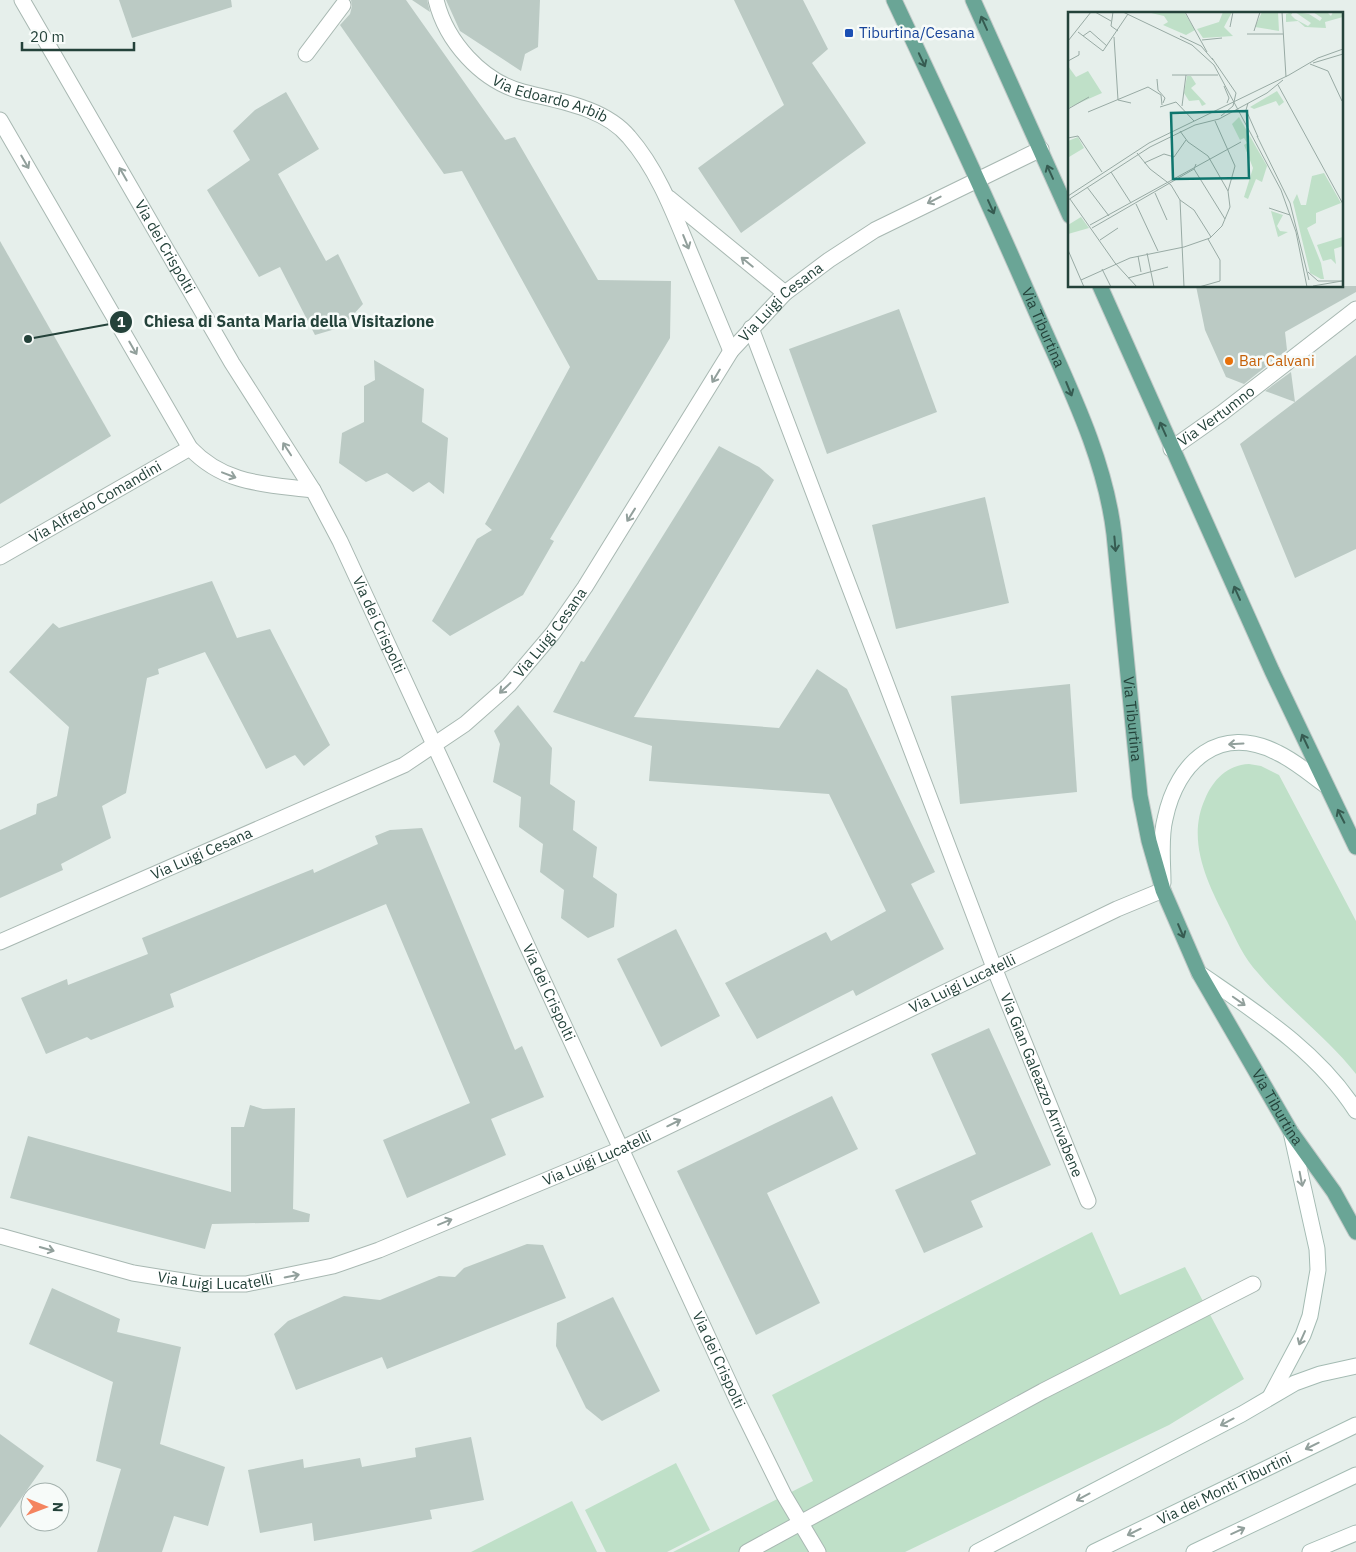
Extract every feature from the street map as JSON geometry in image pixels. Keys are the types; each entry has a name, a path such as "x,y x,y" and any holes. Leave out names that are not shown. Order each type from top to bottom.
{"main road":[{"name":"Via Tiburtina","path":"894,0 978,178 1062,371 1102,470 1114,534 1140,796 1149,841 1164,890 1199,973 1291,1132 1334,1192 1356,1232"},
{"path":"973,0 1068,211"},
{"path":"1101,288 1171,449 1325,785 1356,846"}],"street":[{"name":"Via dei Crispolti","path":"22,0 232,363 313,490 340,541 738,1402 784,1495 818,1552"},
{"name":"Via Edoardo Arbib","path":"436,0 442,21 450,37 482,70 500,84 583,108 610,121 628,135 643,155 667,197 731,351"},
{"path":"306,54 343,5"},
{"path":"0,120 190,448 214,468 233,477 246,481 313,490"},
{"path":"978,178 1041,149"},
{"name":"Via Luigi Cesana","path":"0,942 404,765 465,724 509,685 553,632 610,547 731,351 751,328 785,293 829,260 875,230 978,178"},
{"name":"Via Edoardo Arbib","path":"667,197 785,293"},
{"name":"Via Vertumno","path":"1171,449 1222,414 1356,309"},
{"name":"Via Gian Galeazzo Arrivabene","path":"751,328 994,970 1088,1201"},
{"name":"Via Alfredo Comandini","path":"0,557 190,448"},
{"path":"1164,890 1163,832 1169,805 1187,767 1204,752 1225,744 1239,743 1259,746 1288,758 1325,785"},
{"name":"Via Luigi Lucatelli","path":"0,1236 134,1273 202,1284 246,1284 333,1266 379,1250 622,1149 1117,909 1164,890"},
{"path":"1199,973 1274,1025 1312,1058 1345,1093 1356,1111"},
{"path":"1269,1398 1306,1329 1318,1270 1317,1249 1291,1132"},
{"path":"746,1552 1137,1341 1185,1320 1252,1284"},
{"path":"977,1552 1242,1414 1307,1378 1356,1366"},
{"name":"Via dei Monti Tiburtini","path":"1094,1552 1356,1425"},
{"path":"1194,1552 1356,1475"},
{"path":"1310,1552 1356,1533"}],"green space":[{"path":"1249,764 1261,766 1279,775 1356,921 1356,1074 1253,967 1237,942 1207,877 1202,862 1198,831 1205,799 1212,786 1222,775 1234,767"},
{"path":"1092,1232 1120,1295 1185,1267 1244,1379 1169,1425 905,1552 673,1552 813,1481 772,1395"},
{"path":"676,1463 710,1530 667,1552 606,1552 585,1510"},
{"path":"572,1501 597,1552 471,1552"}],"building":[{"path":"119,0 231,0 232,7 132,38"},
{"path":"351,0 406,0 505,140 515,137 598,280 671,281 670,338 550,539 554,541 523,595 450,636 432,621 477,539 492,530 485,524 570,367 462,171 444,174 340,25 350,14"},
{"path":"412,0 427,0 430,12"},
{"path":"446,0 540,0 538,47 525,54 521,71 460,31"},
{"path":"734,0 803,0 828,49 812,63 866,143 741,233 698,168 784,105"},
{"path":"286,92 319,149 278,174 326,261 338,254 363,304 342,327 315,335 280,267 259,277 207,190 250,160 233,131 255,110"},
{"path":"0,241 111,436 0,504"},
{"path":"1344,286 1356,286 1356,292 1285,332 1287,350 1244,384 1226,377 1205,330 1196,288 1344,288"},
{"path":"899,309 937,412 827,454 789,349"},
{"path":"1356,355 1356,549 1295,578 1240,444"},
{"path":"374,360 424,389 422,422 448,438 444,494 429,482 413,492 387,473 366,482 339,463 342,433 364,422 364,386 375,380"},
{"path":"1291,372 1295,402 1265,391"},
{"path":"719,446 759,467 774,480 634,717 779,728 817,669 847,689 935,872 911,884 944,949 856,996 853,990 757,1039 725,983 826,932 831,941 886,911 829,794 649,781 652,746 553,712 581,661 584,662"},
{"path":"985,497 1009,603 896,629 872,525"},
{"path":"212,581 237,638 270,629 330,745 304,766 295,755 266,769 205,652 158,669 159,674 147,678 126,793 102,806 111,838 61,864 63,870 0,898 0,830 36,814 37,804 57,796 69,727 9,672 53,623 59,628"},
{"path":"1070,684 1077,792 960,804 951,696"},
{"path":"518,705 552,748 550,784 575,801 573,830 597,847 593,877 617,894 614,927 588,938 561,918 564,890 540,872 543,844 519,827 521,797 493,782 500,744 494,731"},
{"path":"422,828 515,1050 522,1046 544,1097 491,1119 506,1155 407,1198 383,1140 470,1103 386,904 170,994 174,1007 91,1040 87,1037 46,1054 21,998 67,979 68,985 148,954 142,938 313,869 314,873 378,844 375,836 390,830"},
{"path":"676,929 720,1016 661,1047 617,959"},
{"path":"989,1028 1051,1165 971,1201 983,1227 924,1253 895,1190 976,1154 931,1054"},
{"path":"832,1096 858,1149 767,1193 820,1303 756,1335 677,1171"},
{"path":"250,1105 263,1109 295,1108 293,1209 310,1214 309,1222 212,1224 205,1249 10,1198 28,1136 231,1192 231,1127 244,1127"},
{"path":"527,1244 543,1245 566,1298 387,1369 382,1357 296,1390 274,1334 288,1321 344,1296 380,1300 439,1276 455,1277 464,1268"},
{"path":"52,1288 120,1319 117,1332 181,1347 160,1444 225,1467 208,1526 174,1516 162,1552 97,1552 121,1469 96,1461 113,1382 29,1344"},
{"path":"613,1297 660,1391 602,1421 586,1408 556,1346 557,1323"},
{"path":"0,1434 44,1466 33,1482 20,1482 20,1500 0,1528"},
{"path":"471,1437 484,1500 430,1510 432,1519 314,1541 312,1523 260,1533 248,1470 303,1459 304,1468 360,1458 362,1467 416,1457 415,1448"}],"place":[{"name":"Tiburtina/Cesana","path":"849,33"},
{"name":"Chiesa di Santa Maria della Visitazione","path":"28,339"},
{"name":"Bar Calvani","path":"1229,361"}]}
